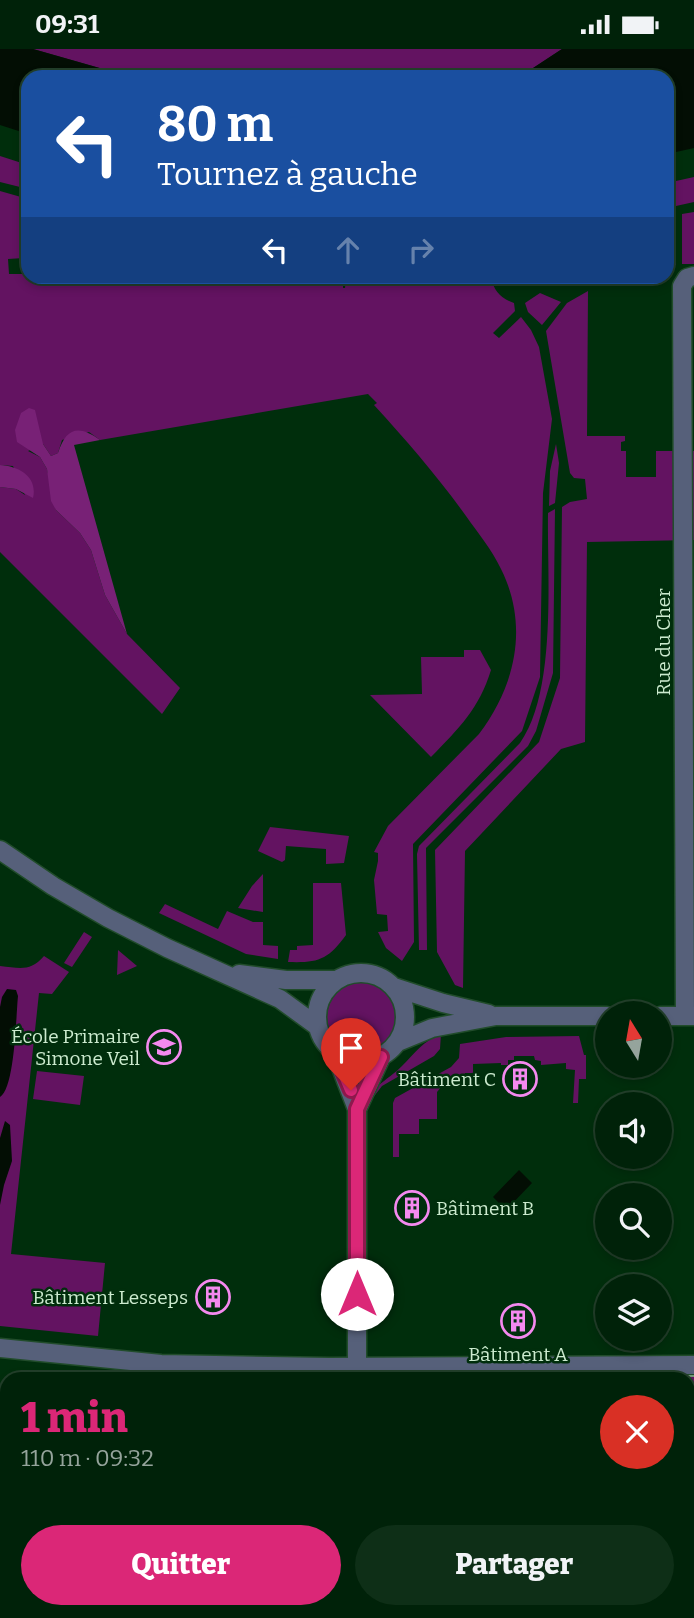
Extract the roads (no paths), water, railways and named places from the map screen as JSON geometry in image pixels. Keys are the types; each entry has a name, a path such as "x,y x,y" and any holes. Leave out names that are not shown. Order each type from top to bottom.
{"street":[{"name":"Rue du Cher","path":"689,1016 689,555 682,286 687,278 694,276"},
{"path":"0,850 52,886 108,918 280,999 317,1027"},
{"path":"225,972 286,980 336,980 347,975 365,973 383,979 400,995 405,1014 398,1042"},
{"path":"336,980 319,1000 317,1027 322,1039 336,1055 357,1109 357,1366"},
{"path":"394,987 496,1016"},
{"path":"357,1109 381,1057 398,1042 432,1028 496,1016 595,1016"},
{"path":"336,1055 358,1062 381,1057"},
{"path":"0,1348 161,1364 694,1365"}],"place":[{"name":"École Primaire Simone Veil","path":"164,1047"},
{"name":"Bâtiment C","path":"520,1079"},
{"name":"Bâtiment B","path":"412,1208"},
{"name":"Bâtiment Lesseps","path":"213,1297"},
{"name":"Bâtiment A","path":"518,1321"}]}
